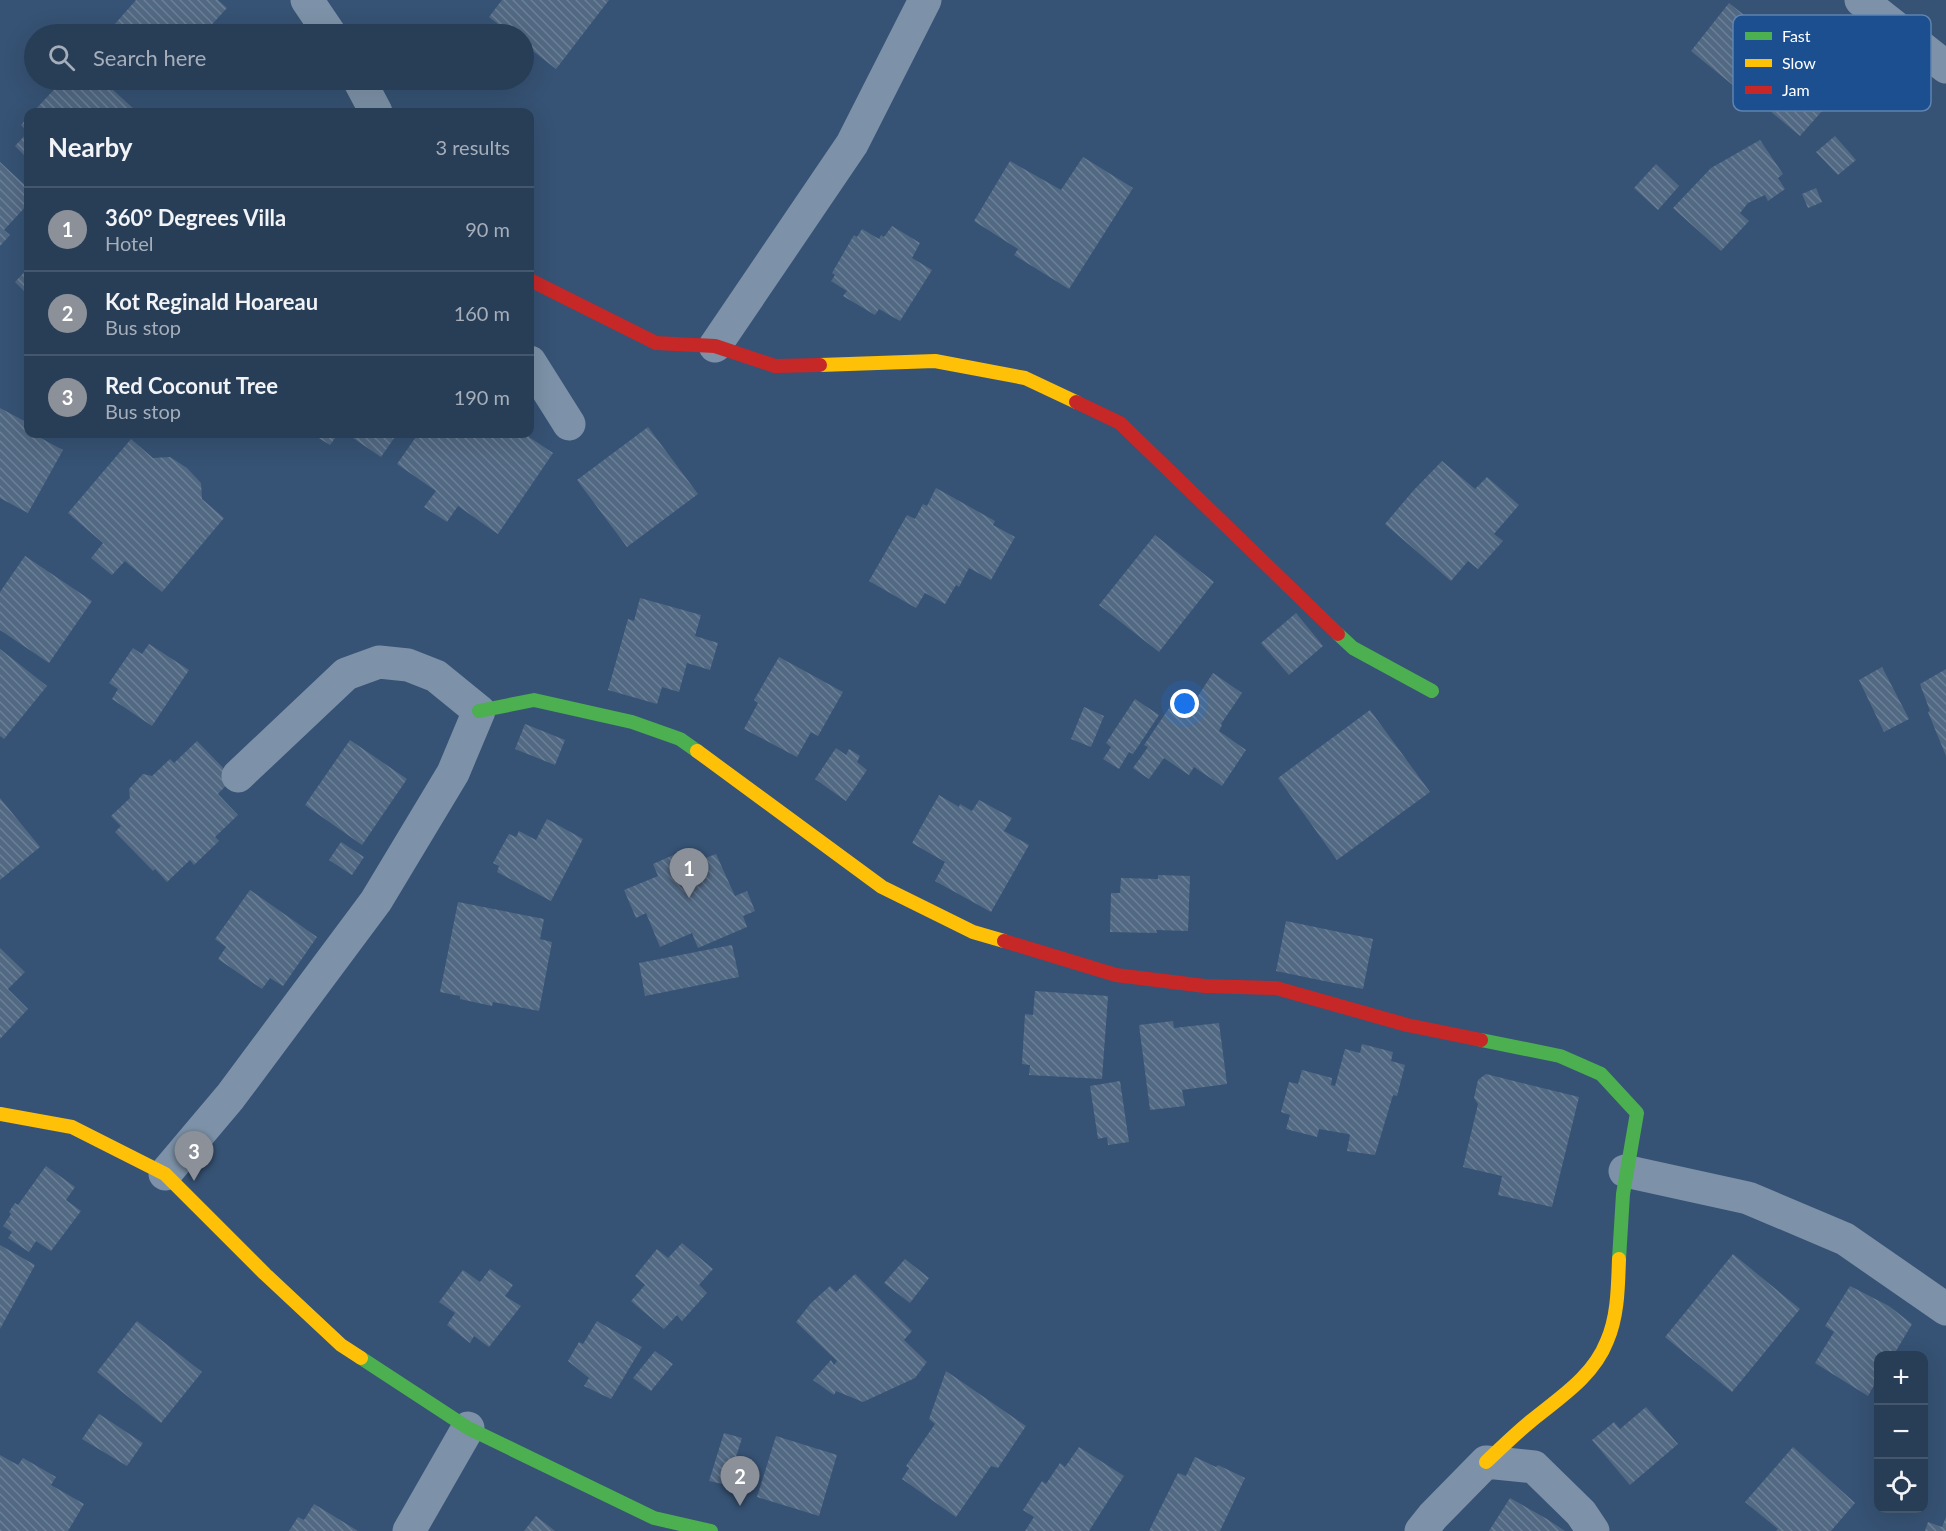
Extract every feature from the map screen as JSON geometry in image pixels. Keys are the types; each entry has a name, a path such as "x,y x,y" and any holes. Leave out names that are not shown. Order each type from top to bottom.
{"street":[{"path":"308,0 324,24"},
{"path":"715,346 852,144 925,0"},
{"path":"1861,0 1880,15"},
{"path":"1931,55 1946,67"},
{"path":"364,90 374,108"},
{"path":"534,282 656,343 715,346 775,366 935,361 1025,378 1120,423 1353,648 1432,691"},
{"path":"534,368 570,424"},
{"path":"238,776 346,674 379,662 408,664 436,676 479,711"},
{"path":"479,711 534,700 632,722 680,739 882,887 973,932 1116,975 1205,986 1276,988 1407,1025 1560,1056 1602,1074 1637,1113 1625,1171 1617,1294 1611,1332 1601,1355 1582,1380 1486,1462 1421,1531"},
{"path":"165,1174 230,1097 376,901 453,773 479,711"},
{"path":"0,1114 72,1127 165,1174 265,1274 341,1345 468,1428 654,1518 711,1531"},
{"path":"1625,1171 1748,1198 1845,1239 1946,1309"},
{"path":"409,1531 468,1428"},
{"path":"1486,1462 1534,1467 1581,1513 1593,1531"}],"building":[{"path":"136,0 218,0 227,8 212,24 115,24"},
{"path":"502,0 609,0 556,69 534,52 534,24 498,24 489,17"},
{"path":"1729,3 1744,15 1733,15 1733,85 1691,51"},
{"path":"54,90 113,90 133,108 37,108"},
{"path":"1770,111 1822,111 1800,136"},
{"path":"24,136 24,155 15,146"},
{"path":"1835,136 1856,160 1838,175 1816,152"},
{"path":"1760,140 1783,174 1778,178 1785,189 1768,201 1765,195 1748,203 1740,213 1749,221 1721,251 1673,208 1711,168"},
{"path":"1083,157 1133,188 1069,289 1014,255 1018,249 974,221 1010,161 1061,190"},
{"path":"0,162 24,184 24,208 4,230 10,235 0,246"},
{"path":"1656,164 1679,186 1658,210 1634,188"},
{"path":"1816,188 1822,202 1808,208 1802,194"},
{"path":"892,226 920,243 912,258 932,270 900,321 879,309 875,315 843,296 847,291 831,281 835,275 832,273 854,235 857,237 862,229 879,239 881,235 884,237"},
{"path":"24,272 24,291 15,282"},
{"path":"0,408 24,421 24,438 40,438 63,450 28,513 0,498"},
{"path":"648,427 698,494 627,547 577,480"},
{"path":"319,438 335,438 330,445"},
{"path":"353,438 394,438 381,457"},
{"path":"415,438 530,438 553,453 498,534 458,506 447,522 424,507 436,491 397,464"},
{"path":"131,439 153,458 170,457 187,468 201,483 202,499 224,518 162,592 125,561 112,575 91,558 103,543 68,513"},
{"path":"1442,461 1475,489 1487,477 1519,505 1494,534 1503,541 1478,569 1468,561 1451,581 1385,524"},
{"path":"936,488 995,521 993,525 1015,537 991,580 969,568 959,587 956,585 945,604 925,593 916,608 869,581 907,515 915,519 923,504 927,506"},
{"path":"1155,535 1214,582 1159,652 1099,605"},
{"path":"25,556 92,601 49,663 0,630 0,592"},
{"path":"640,598 701,615 695,636 718,643 710,670 687,663 679,692 662,687 657,704 608,690 628,619 634,621"},
{"path":"1296,613 1323,646 1289,675 1261,643"},
{"path":"149,644 189,670 152,726 112,699 118,689 109,683 133,648 142,654"},
{"path":"0,649 47,686 4,739 0,736"},
{"path":"779,657 843,692 818,736 811,732 797,757 744,729 758,703 754,700"},
{"path":"1882,667 1909,719 1884,732 1859,680"},
{"path":"1946,669 1946,756 1928,712 1930,711 1920,684"},
{"path":"1213,673 1242,693 1221,724 1219,731 1246,750 1222,786 1194,767 1189,775 1164,758 1149,779 1133,768 1148,747 1144,745 1178,695 1182,697 1188,690 1198,696"},
{"path":"1135,699 1159,715 1133,754 1129,752 1119,769 1103,759 1111,747 1106,743"},
{"path":"1084,707 1104,716 1091,747 1071,739"},
{"path":"1370,710 1430,792 1337,860 1278,778"},
{"path":"525,724 565,740 555,765 515,749"},
{"path":"350,740 407,779 362,845 305,805"},
{"path":"197,741 233,778 218,794 238,815 215,837 219,841 194,865 190,860 167,882 115,832 121,826 111,816 130,798 129,789 143,774 152,776 170,759 174,763"},
{"path":"836,748 846,755 849,749 860,756 857,762 867,770 846,801 815,779"},
{"path":"939,795 959,807 960,804 972,811 979,800 1012,818 1004,831 1029,845 991,912 935,881 945,862 912,843"},
{"path":"0,798 40,847 0,880"},
{"path":"547,819 583,839 551,901 497,872 499,866 493,863 509,834 516,837 519,831 536,840"},
{"path":"341,842 364,857 352,875 329,860"},
{"path":"689,848 695,862 716,854 735,896 747,891 755,911 743,916 747,927 698,948 692,933 660,947 646,913 636,918 624,890 658,876 653,864"},
{"path":"1158,875 1190,876 1188,931 1110,932 1111,893 1120,893 1121,878 1158,879"},
{"path":"250,890 317,937 283,986 270,978 262,989 218,959 226,947 215,939"},
{"path":"458,902 544,919 540,939 552,942 539,1011 493,1002 492,1006 440,992"},
{"path":"1286,921 1373,939 1363,989 1276,971"},
{"path":"732,945 739,977 645,996 639,963"},
{"path":"0,948 25,972 8,989 28,1009 0,1039"},
{"path":"1035,991 1108,996 1102,1079 1029,1075 1030,1065 1022,1064 1025,1014 1033,1015"},
{"path":"1173,1021 1174,1028 1219,1023 1227,1084 1182,1090 1185,1106 1150,1110 1139,1025"},
{"path":"1362,1044 1393,1052 1391,1061 1405,1065 1397,1096 1393,1095 1375,1155 1347,1151 1350,1135 1348,1134 1319,1129 1317,1137 1286,1129 1290,1115 1281,1112 1289,1082 1298,1084 1302,1070 1332,1078 1331,1085 1335,1086 1345,1049 1360,1053"},
{"path":"1486,1074 1579,1097 1552,1207 1498,1195 1502,1176 1463,1167 1478,1104 1474,1098 1478,1080"},
{"path":"1120,1081 1129,1142 1108,1145 1107,1137 1098,1139 1090,1086"},
{"path":"46,1166 75,1187 66,1200 81,1211 51,1251 36,1241 29,1252 8,1238 12,1232 3,1226 15,1203 18,1205"},
{"path":"682,1243 713,1269 699,1285 707,1293 682,1321 677,1315 664,1329 631,1301 645,1285 635,1276 657,1249 668,1258"},
{"path":"0,1245 35,1265 0,1329"},
{"path":"1733,1254 1800,1309 1732,1392 1665,1337"},
{"path":"905,1259 929,1278 910,1303 884,1283"},
{"path":"490,1269 513,1285 505,1296 521,1306 489,1347 474,1336 470,1343 447,1325 455,1313 439,1302 463,1270 480,1282"},
{"path":"855,1274 912,1331 904,1340 927,1362 915,1378 863,1402 836,1391 834,1395 813,1380 831,1360 834,1365 837,1361 796,1322 811,1303 830,1286 836,1292"},
{"path":"1850,1286 1889,1306 1912,1324 1896,1351 1874,1351 1874,1385 1868,1396 1815,1363 1834,1332 1825,1326"},
{"path":"137,1321 202,1372 161,1423 97,1372"},
{"path":"597,1321 642,1347 611,1399 584,1386 589,1378 568,1361 579,1342 583,1344"},
{"path":"655,1351 673,1364 651,1391 633,1378"},
{"path":"946,1371 1026,1426 998,1468 991,1466 956,1517 902,1479 909,1468 906,1466 935,1424 929,1419"},
{"path":"1646,1407 1678,1444 1630,1485 1592,1440 1614,1422 1620,1429"},
{"path":"99,1414 143,1443 127,1466 82,1439"},
{"path":"724,1433 742,1438 727,1485 709,1481"},
{"path":"776,1436 837,1455 819,1516 757,1497"},
{"path":"1079,1447 1124,1476 1089,1531 1025,1531 1034,1517 1023,1510 1042,1481 1046,1484 1060,1463 1065,1467"},
{"path":"1793,1447 1855,1503 1831,1531 1776,1531 1778,1529 1745,1502"},
{"path":"0,1455 18,1465 23,1458 56,1477 51,1485 84,1504 68,1531 0,1531"},
{"path":"1195,1457 1245,1478 1220,1531 1149,1531 1178,1473 1186,1476"},
{"path":"1510,1498 1547,1519 1565,1531 1489,1531"},
{"path":"314,1504 358,1531 289,1531 298,1517 304,1520"},
{"path":"536,1516 555,1531 524,1531"},
{"path":"1946,1517 1946,1531 1925,1531 1928,1522 1942,1527"}],"traffic: fast":[{"path":"1338,634 1353,648 1432,691"},
{"path":"479,711 534,700 632,722 680,739 697,751"},
{"path":"1481,1040 1560,1056 1601,1074 1637,1113 1623,1194 1619,1259"},
{"path":"361,1358 468,1428 654,1518 711,1531"}],"traffic: slow":[{"path":"820,365 935,361 1025,378 1076,402"},
{"path":"697,751 882,887 973,932 1004,941"},
{"path":"0,1114 72,1127 165,1174 265,1274 341,1345 361,1358"},
{"path":"1486,1462 1574,1386 1601,1354 1611,1331 1615,1311 1619,1259"}],"traffic: jam":[{"path":"534,282 656,343 715,346 775,366 820,365"},
{"path":"1076,402 1120,423 1338,634"},
{"path":"1004,941 1116,975 1205,986 1276,988 1407,1025 1481,1040"}],"place":[{"name":"360° Degrees Villa","path":"689,898"},
{"name":"Red Coconut Tree","path":"194,1181"},
{"name":"Kot Reginald Hoareau","path":"740,1506"}]}
